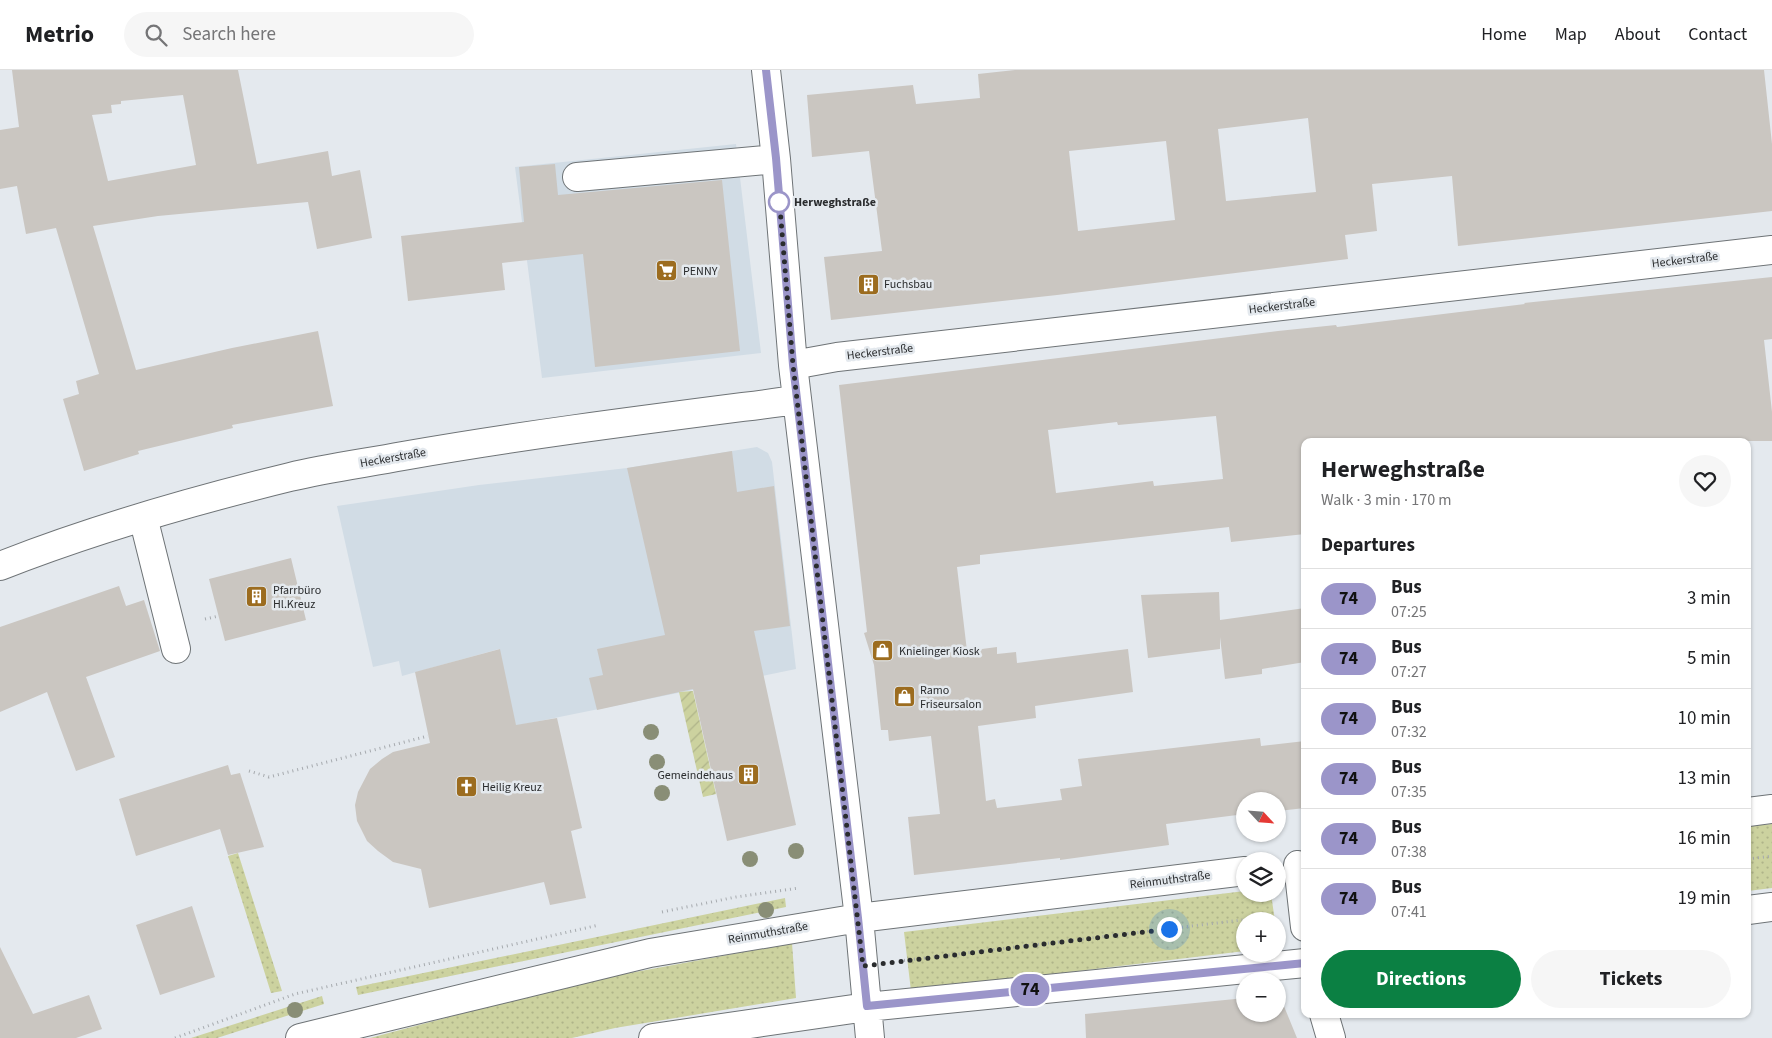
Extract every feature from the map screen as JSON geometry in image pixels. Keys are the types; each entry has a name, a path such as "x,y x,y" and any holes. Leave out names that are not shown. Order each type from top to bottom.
{"street":[{"path":"766,70 776,158 793,365 858,918 870,1038"},
{"path":"577,177 776,158"},
{"name":"Heckerstraße","path":"793,365 856,355 1772,250"},
{"name":"Heckerstraße","path":"0,566 143,517 292,476 468,444 797,400"},
{"path":"143,517 176,649"},
{"path":"1751,812 1772,809"},
{"path":"1294,865 1301,904"},
{"name":"Reinmuthstraße","path":"300,1038 650,953 858,918 1236,872"},
{"path":"1751,910 1772,907"},
{"path":"653,1038 867,1006 1301,963"},
{"path":"1325,1018 1331,1038"}],"path":[{"path":"205,620 219,616"},
{"path":"249,771 268,777 428,736"},
{"path":"1751,859 1772,856"},
{"path":"863,966 1301,920"}],"shaded area":[{"path":"736,144 761,353 542,378 515,167"},
{"path":"757,447 768,453 772,462 796,669 515,726 499,649 402,676 399,661 373,667 337,506 479,485 627,468"}],"green space":[{"path":"693,691 716,794 703,797 679,692"},
{"path":"1772,824 1772,888 1751,891 1751,826"},
{"path":"238,853 282,991 271,993 228,856"},
{"path":"1236,892 1236,902 1272,902 1274,912 1236,912 1236,952 911,991 904,932"},
{"path":"785,898 786,907 358,995 356,987"},
{"path":"792,943 796,998 615,1028 572,1038 370,1038 581,982"},
{"path":"322,996 324,1004 217,1038 191,1038"}],"building":[{"path":"12,70 238,70 257,164 328,151 332,176 360,170 372,238 317,249 308,202 158,216 93,226 136,370 318,331 333,406 232,425 233,428 138,451 139,454 84,471 63,399 79,394 76,381 99,374 56,228 26,234 17,186 0,189 0,130 19,127","holes":["183,95 196,165 108,181 92,115 112,113 111,105 121,104 121,101"]},
{"path":"1015,70 1764,70 1772,144 1772,211 1458,246 1452,176 1372,184 1377,231 1345,235 1348,259 1057,295 831,320 824,257 882,251 869,151 812,157 807,95 913,85 916,104 980,98 978,74","holes":["1308,118 1316,192 1226,201 1218,129","1166,141 1175,220 1078,231 1069,151"]},
{"name":"PENNY","path":"555,164 558,195 722,180 740,351 595,367 583,254 502,263 505,290 408,301 401,236 524,222 519,167"},
{"path":"1772,277 1772,339 1764,340 1772,412 1772,441 1751,441 1751,438 1301,438 1301,534 1231,542 1229,527 980,555 980,564 957,567 967,651 997,647 997,654 1016,652 1017,663 1128,649 1133,692 1035,706 1036,718 978,726 986,801 995,799 997,808 1062,800 1060,789 1082,786 1078,759 1260,738 1261,746 1301,741 1301,808 1286,810 1286,792 1236,792 1236,815 1166,824 1169,845 1060,860 1060,858 914,875 908,817 940,814 931,736 889,741 888,730 881,730 874,665 864,633 867,632 839,385 1278,331 1336,325 1337,327 1524,303","holes":["1216,416 1223,479 1154,486 1153,481 1056,493 1048,430 1117,422 1118,425"]},
{"path":"732,451 737,492 774,486 790,626 754,631 796,825 727,841 693,689 597,710 589,678 603,675 597,649 665,635 627,468"},
{"name":"Pfarrbüro Hl.Kreuz","path":"291,558 306,620 225,641 209,579"},
{"path":"119,586 126,606 144,600 160,651 86,677 115,757 76,771 47,692 0,712 0,627"},
{"path":"1219,592 1220,620 1301,609 1301,663 1262,669 1262,674 1225,679 1220,637 1220,649 1148,658 1141,595"},
{"name":"Heilig Kreuz","path":"500,649 516,725 557,718 582,828 571,831 586,898 550,905 544,882 429,908 421,869 393,862 367,841 357,821 355,805 358,792 370,769 382,759 393,752 430,743 415,672"},
{"path":"228,765 231,775 240,773 264,847 228,855 220,829 136,856 119,799"},
{"path":"192,906 215,977 160,995 136,925"},
{"path":"0,947 33,1014 89,995 102,1029 76,1038 0,1038"},
{"path":"1236,999 1236,1022 1286,1022 1286,1011 1297,1038 1086,1038 1085,1014"}],"bus line":[{"name":"74","path":"766,70 776,158 793,365 867,1006 1301,963"}],"place":[{"name":"Herweghstraße","path":"779,202"},
{"name":"PENNY","path":"667,271"},
{"name":"Fuchsbau","path":"868,284"},
{"name":"Pfarrbüro Hl.Kreuz","path":"257,597"},
{"name":"Knielinger Kiosk","path":"883,651"},
{"name":"Ramo Friseursalon","path":"904,697"},
{"name":"Gemeindehaus","path":"749,775"},
{"name":"Heilig Kreuz","path":"466,787"}],"route":[{"path":"779,202 779,196 793,365 863,966 1169,929"}]}
